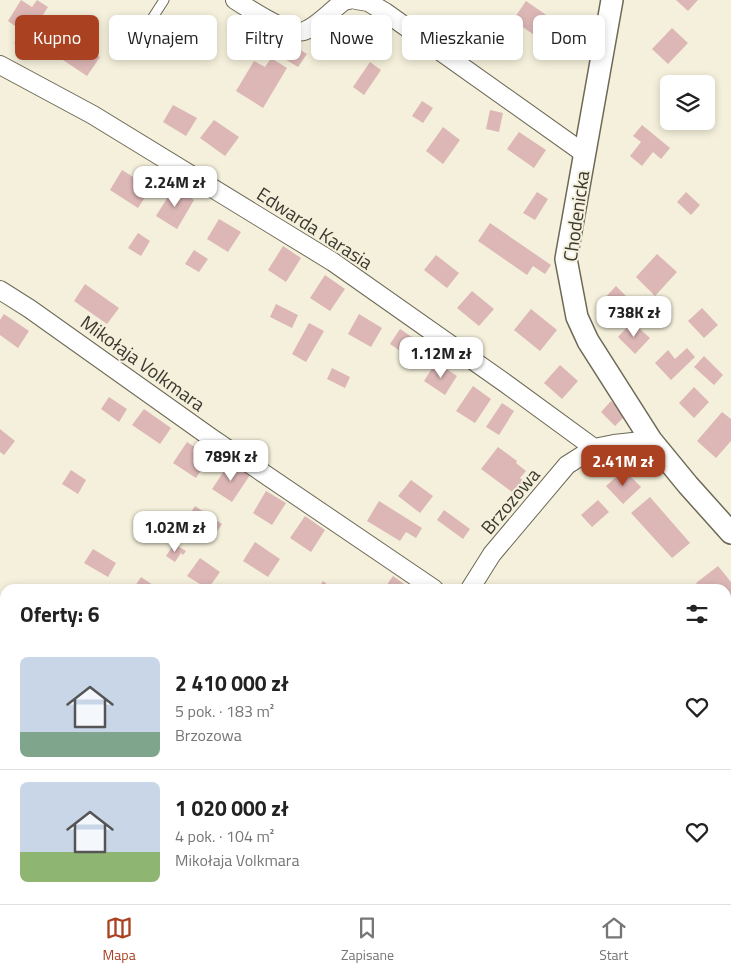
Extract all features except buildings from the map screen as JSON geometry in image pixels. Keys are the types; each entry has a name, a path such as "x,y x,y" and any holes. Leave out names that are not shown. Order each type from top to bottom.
{"street":[{"path":"235,0 280,28 303,32 315,25 344,1 349,0"},
{"path":"356,0 368,2 385,12 585,154"},
{"name":"Chodenicka","path":"612,0 566,259 577,317 588,342 651,440 688,485 731,532"},
{"name":"Edwarda Karasia","path":"0,65 93,115 333,262 505,382 594,448"},
{"name":"Mikołaja Volkmara","path":"0,290 30,309 210,437 427,584"},
{"name":"Brzozowa","path":"473,584 492,554 567,465 594,448 651,440"}],"lane":[{"path":"154,15 164,0"}]}
